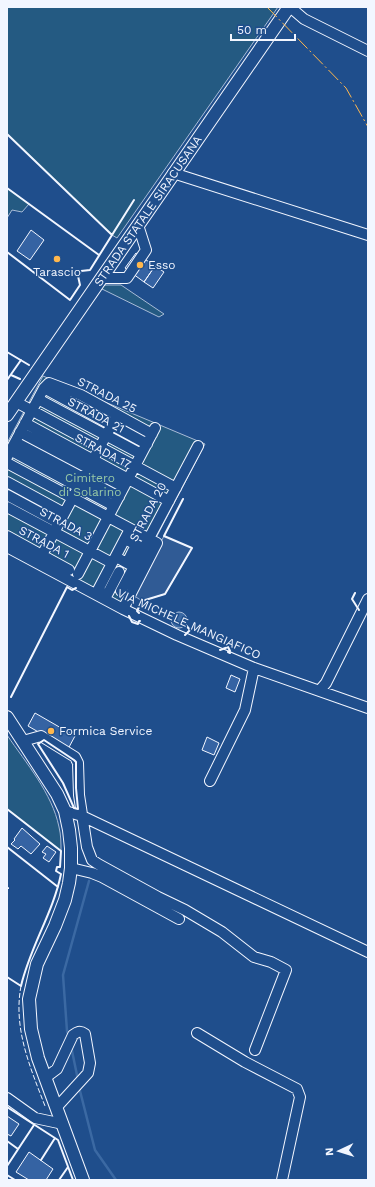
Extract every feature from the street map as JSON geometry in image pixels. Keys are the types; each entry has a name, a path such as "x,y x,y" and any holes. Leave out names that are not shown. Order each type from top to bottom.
{"main road":[{"name":"STRADA STATALE SIRACUSANA","path":"7,415 290,7"},
{"path":"7,716 57,794 65,811 71,842 71,868 65,900 55,926 37,964 29,999 31,1029 38,1058 84,1180"}],"street":[{"path":"290,7 304,19 368,51"},
{"path":"174,173 368,235"},
{"path":"102,278 127,278 146,250 138,225"},
{"path":"90,551 147,444 111,425 46,385 11,450 80,482 116,502"},
{"name":"STRADA 25","path":"46,385 82,395 117,414 154,431 147,444"},
{"name":"STRADA 21","path":"38,399 141,454"},
{"path":"16,402 176,488"},
{"path":"42,555 117,414"},
{"name":"STRADA 17","path":"23,428 126,483 169,501"},
{"name":"STRADA 20","path":"119,564 134,543 153,541 169,501 198,446"},
{"path":"7,463 153,541 123,609"},
{"path":"7,482 64,513"},
{"path":"7,496 56,528"},
{"name":"STRADA 3","path":"7,507 56,528 90,551 119,564 129,577 121,591"},
{"path":"102,592 134,543 130,529"},
{"name":"STRADA 1","path":"7,536 74,572 90,551"},
{"name":"VIA MICHELE MANGIAFICO","path":"7,547 123,609 177,635 288,681 320,690 368,708"},
{"path":"320,690 326,684 368,599"},
{"path":"210,781 245,710 254,668"},
{"path":"23,741 41,736 75,758 78,763 82,816 87,847 92,860 158,898 185,910 222,932 254,957 271,962 286,970 255,1050"},
{"path":"65,811 82,816 368,952"},
{"path":"71,868 102,877 179,919"},
{"path":"45,1078 57,1069 72,1035 77,1032 82,1032 85,1034 90,1063 88,1073 56,1108"},
{"path":"197,1033 245,1062 297,1089 300,1097 282,1180"},
{"path":"7,1098 35,1118 63,1124"}],"green space":[{"path":"7,7 278,7 117,238 112,235 7,134"},
{"path":"7,188 29,204 22,212 12,210 7,218"},
{"path":"102,285 121,285 164,314 159,317 100,288"},
{"name":"Cimitero di Solarino","path":"43,376 205,444 121,605 7,543 7,443"},
{"path":"7,735 38,779 51,802 60,830 61,851 7,809"}],"shaded area":[{"path":"164,536 192,548 165,594 142,601 133,595"},
{"path":"179,612 186,617 187,620 182,627 179,628 172,623 171,620 176,613"}],"building":[{"path":"31,230 44,240 30,260 17,251"},
{"path":"136,253 155,266 144,282 125,268"},
{"path":"155,266 164,272 153,288 144,282"},
{"path":"231,675 240,679 235,692 226,688"},
{"name":"Formica Service","path":"35,713 75,736 68,749 28,726"},
{"path":"207,737 219,743 214,755 202,750"},
{"path":"22,828 40,844 31,854 21,846 18,849 11,844"},
{"path":"47,846 56,852 49,862 43,858 46,854 42,852"},
{"path":"7,1116 19,1124 11,1136 7,1134"},
{"path":"29,1152 53,1169 46,1180 29,1180 16,1172"}],"waterway":[{"path":"69,1037 67,1031 63,975 89,881"},
{"path":"71,1046 78,1080"},
{"path":"79,1087 95,1150 116,1180"}],"fence":[{"path":"7,887 9,888 7,890"},
{"path":"21,986 19,1002 21,1032 24,1047 45,1106"}],"wall":[{"path":"7,134 112,235"},
{"path":"7,188 99,255"},
{"path":"7,252 70,300 80,285 78,276 81,271 90,270 134,200"},
{"path":"7,352 29,365"},
{"path":"7,380 21,360"},
{"path":"11,375 20,379"},
{"path":"139,613 137,611 142,601 165,594 192,548 164,536 183,499"},
{"path":"11,697 67,587 72,590 76,588"},
{"path":"355,593 352,599 359,610"},
{"path":"129,616 132,622 138,624 140,621"},
{"path":"185,624 190,630 185,635"},
{"path":"220,650 228,647 230,651 228,652 230,653"},
{"path":"44,740 76,762 78,809 74,808 63,783 38,744 44,740"},
{"path":"7,809 61,851 60,867 57,867 56,871 61,874 53,902 30,958 21,986 7,977"},
{"path":"7,847 58,887"},
{"path":"7,1107 58,1140 73,1180"},
{"path":"7,1166 34,1125"},
{"path":"41,1160 55,1138"},
{"path":"7,1141 18,1149"},
{"path":"59,1180 68,1167"},
{"path":"7,1175 15,1180"}],"power":[{"path":"267,7 346,88 368,127"}],"place":[{"name":"Tarascio","path":"57,259"},
{"name":"Esso","path":"140,265"},
{"name":"Formica Service","path":"51,731"}]}
